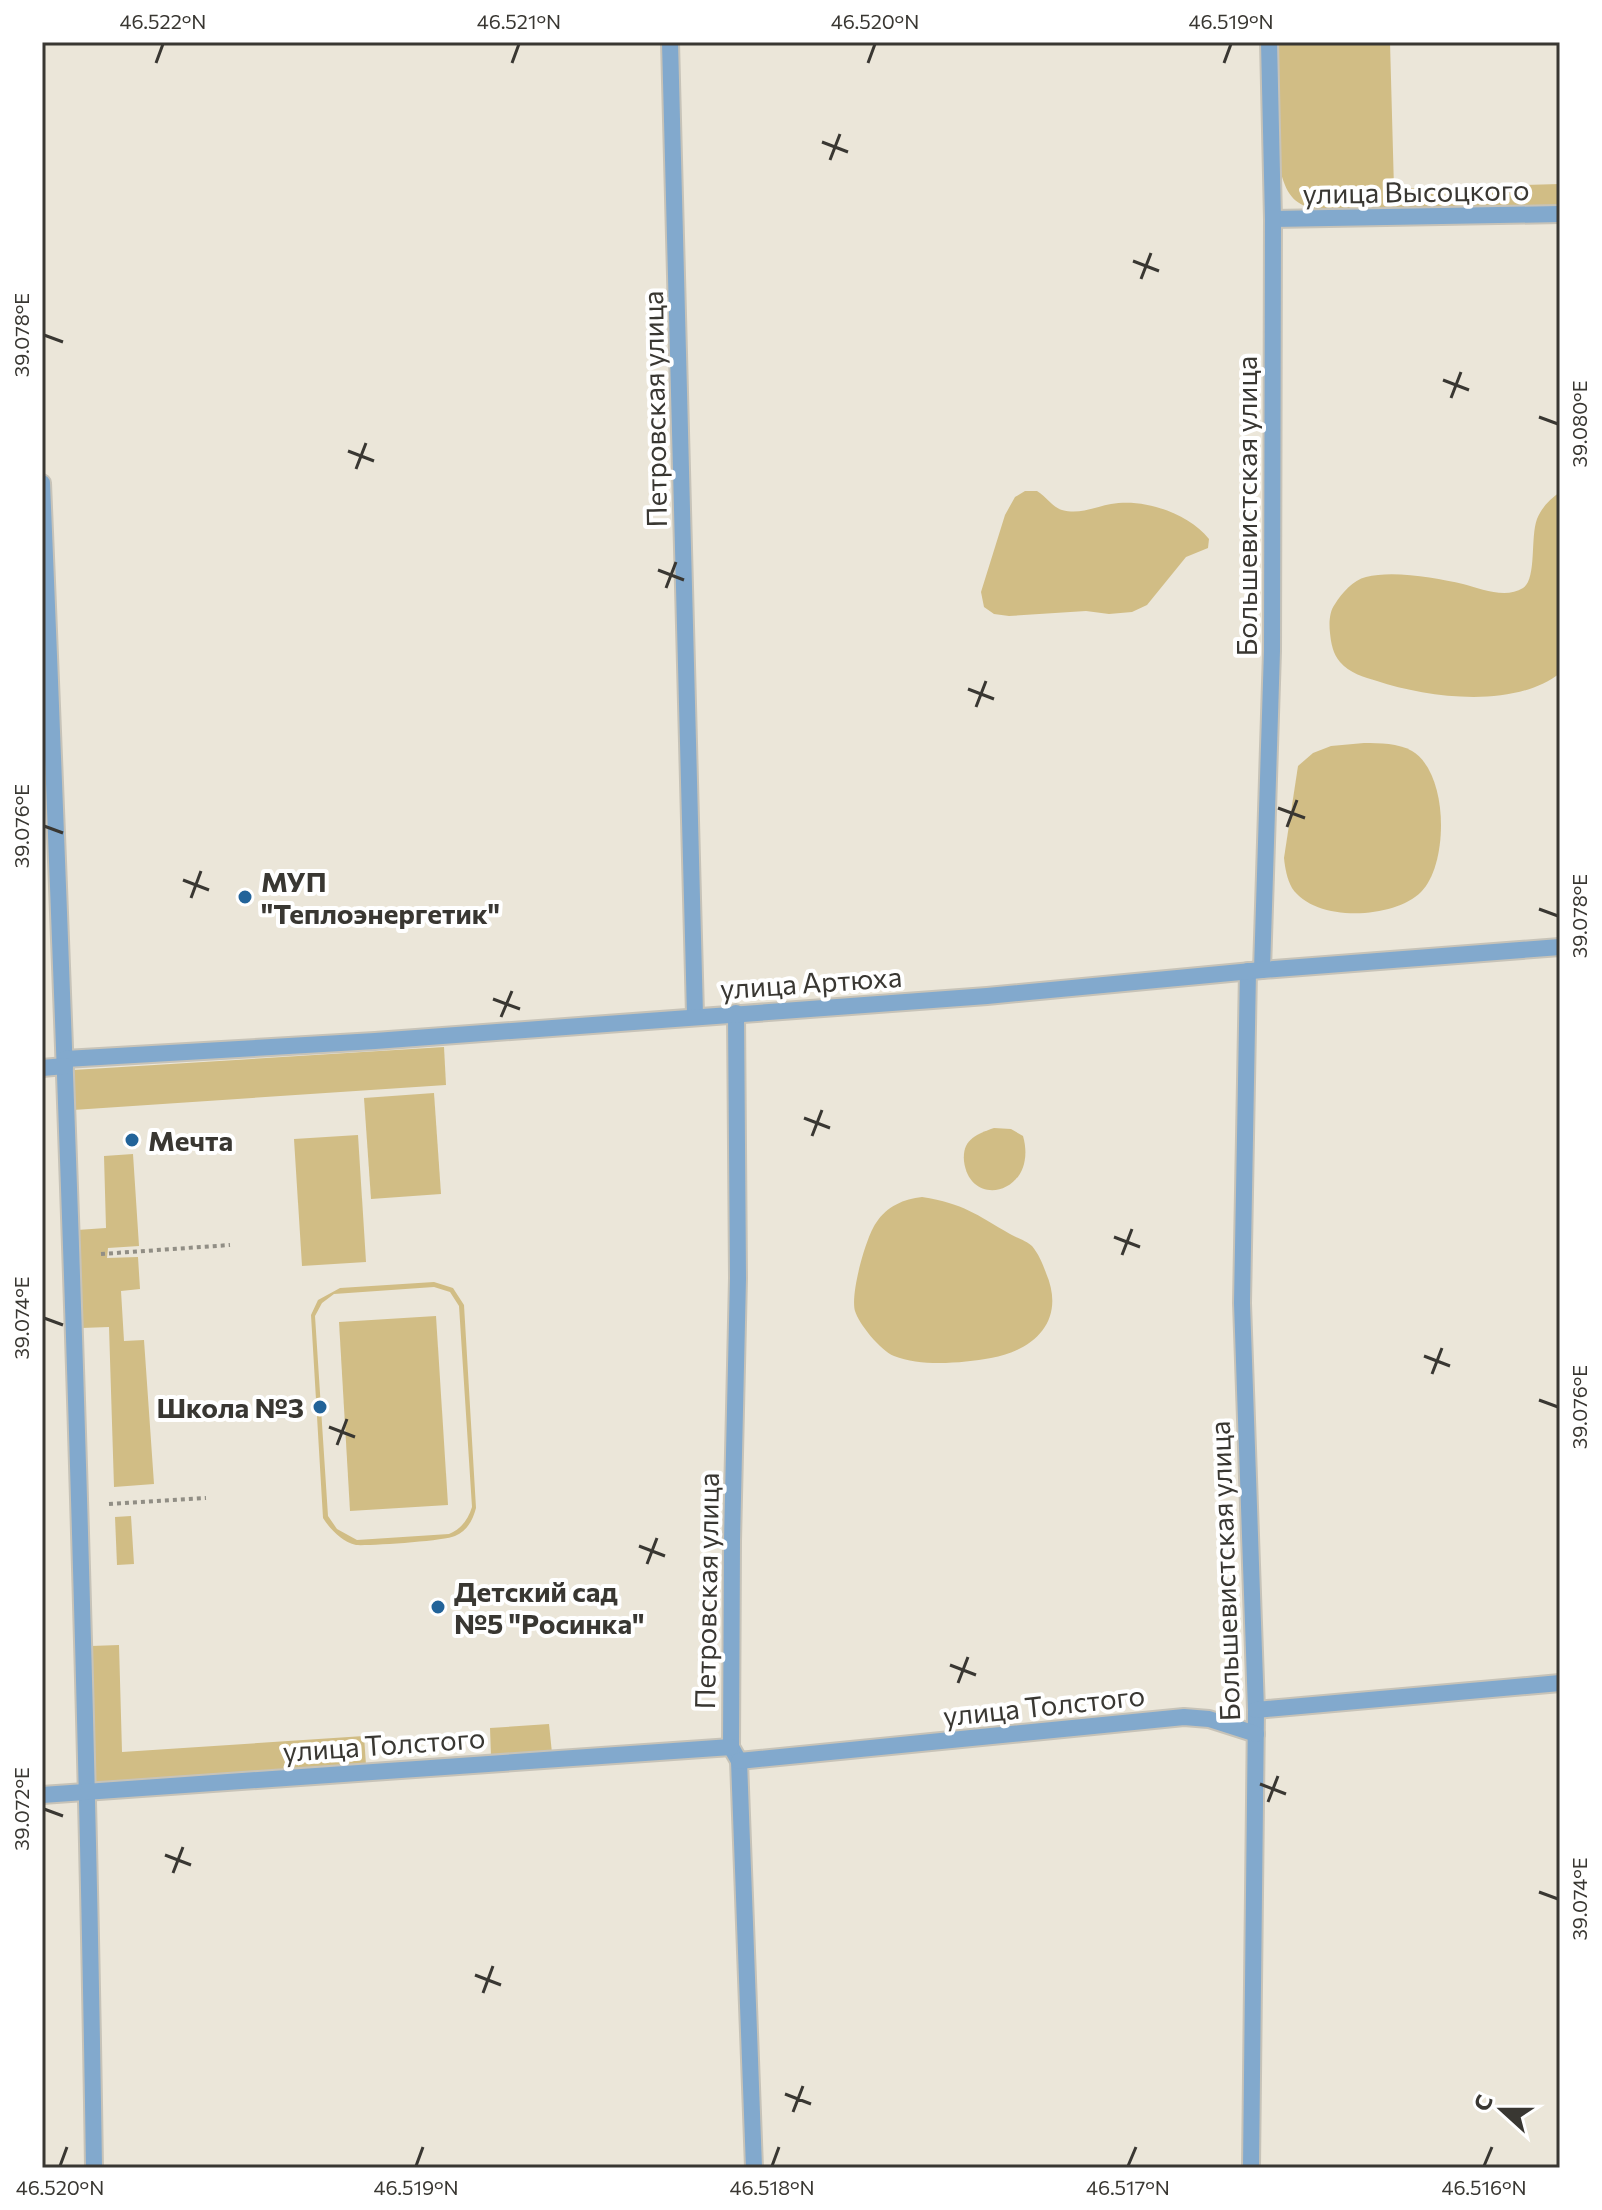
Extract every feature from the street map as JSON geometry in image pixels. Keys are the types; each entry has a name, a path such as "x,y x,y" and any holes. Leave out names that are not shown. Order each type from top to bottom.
{"street":[{"name":"Петровская улица","path":"670,42 695,1015"},
{"name":"Большевистская улица","path":"1251,2168 1256,1710 1242,1303 1272,651 1273,219 1269,42"},
{"name":"улица Высоцкого","path":"1273,219 1560,214"},
{"path":"42,483 89,1791 94,2168"},
{"name":"улица Артюха","path":"42,1068 65,1062 987,996 1560,947"},
{"name":"Петровская улица","path":"736,1013 738,1278 732,1541 735,1754 754,2168"},
{"path":"1256,1710 1560,1683"},
{"name":"улица Толстого","path":"42,1795 735,1754 1184,1717 1209,1719 1256,1734"}],"path":[{"path":"101,1254 230,1245"},
{"path":"109,1504 206,1498"}],"shaded area":[{"path":"1278,42 1390,42 1394,189 1560,184 1560,206 1319,210 1298,203 1286,188 1281,173"},
{"path":"1025,491 1037,491 1055,506 1069,511 1124,503 1164,510 1200,530 1209,539 1208,548 1186,557 1147,605 1132,612 994,614 984,607 981,592 1005,515 1015,497"},
{"path":"1560,492 1560,673 1520,692 1471,697 1398,687 1357,674 1338,659 1330,637 1332,611 1344,591 1361,579 1377,575 1402,575 1441,579 1501,593 1523,588 1532,567 1537,519"},
{"path":"1364,743 1401,746 1424,762 1433,778 1441,819 1437,861 1421,892 1409,901 1374,912 1336,912 1303,899 1292,888 1286,873 1284,858 1298,766 1313,753 1331,746"},
{"path":"444,1047 446,1085 73,1110 73,1070"},
{"path":"434,1093 441,1194 371,1199 364,1098"},
{"path":"994,1128 1011,1129 1023,1136 1025,1155 1021,1171 1013,1182 1002,1189 990,1190 978,1186 969,1177 964,1154 972,1139"},
{"path":"358,1135 366,1262 302,1266 294,1139"},
{"path":"133,1154 139,1246 108,1248 107,1258 138,1257 140,1289 121,1291 124,1341 144,1340 154,1484 114,1487 109,1327 81,1328 77,1230 106,1228 104,1156"},
{"path":"922,1197 969,1211 1034,1249 1046,1273 1052,1305 1043,1330 1033,1340 1007,1354 991,1358 929,1363 894,1356 865,1329 854,1303 860,1266 872,1230 880,1217 891,1208"},
{"path":"434,1282 453,1288 464,1305 476,1508 469,1525 455,1536 356,1545 337,1534 323,1518 311,1315 318,1300 340,1288","holes":["434,1287 450,1292 459,1306 472,1507 466,1520 449,1534 357,1540 337,1529 328,1516 315,1316 322,1303 334,1294"]},
{"path":"436,1316 448,1505 350,1511 339,1322"},
{"path":"131,1516 134,1564 117,1565 115,1517"},
{"path":"119,1645 122,1752 364,1736 366,1765 96,1782 91,1646"},
{"path":"549,1724 552,1753 491,1757 490,1728"}],"place":[{"name":"МУП \"Теплоэнергетик\"","path":"245,897"},
{"name":"Мечта","path":"132,1140"},
{"name":"Школа №3","path":"320,1407"},
{"name":"Детский сад №5 \"Росинка\"","path":"438,1607"}]}
